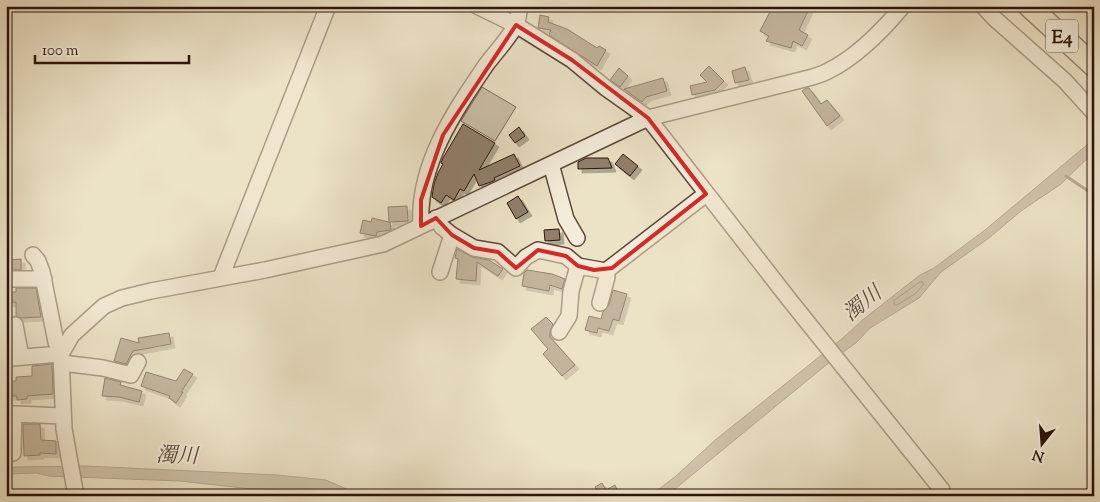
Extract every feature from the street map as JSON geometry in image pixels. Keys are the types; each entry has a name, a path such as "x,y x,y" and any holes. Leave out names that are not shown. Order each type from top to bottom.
{"highway":[{"name":"E4","path":"1029,6 1094,66"},
{"name":"E4","path":"1050,6 1094,46"}],"street":[{"path":"221,277 328,6"},
{"path":"477,6 516,25 572,60 607,90 648,118 846,372 942,490 942,496"},
{"path":"420,226 422,192 428,170 443,135 464,97 516,25 520,6"},
{"path":"62,359 72,335 86,320 113,301 151,291 265,270 383,244 648,118 806,80 827,72 858,51 903,6"},
{"path":"983,6 1065,81 1094,112"},
{"path":"551,164 566,219 577,238"},
{"path":"606,272 706,194"},
{"path":"436,218 452,236 474,248 498,252 516,268 526,257 538,250 566,256 578,266 606,272"},
{"path":"440,272 452,236"},
{"path":"33,255 38,261 44,279 56,342 62,359 63,416 75,490"},
{"path":"559,332 569,316 571,291 578,266"},
{"path":"600,303 607,277 606,272"},
{"path":"6,280 44,279"},
{"path":"15,325 14,359 62,359 131,374 138,362"},
{"path":"13,453 14,414 63,416"}],"highlighted area":[{"path":"516,25 572,60 648,118 706,194 612,268 594,270 578,266 566,256 538,250 516,268 498,252 474,248 452,235 436,218 421,226 421,200 443,135"}],"shaded area":[{"path":"482,87 516,107 495,141 461,121"}],"water":[{"name":"濁川","path":"1094,139 1094,152 1061,184 1021,211 989,238 941,272 919,298 870,328 857,342 831,361 670,493 666,496 650,496 676,476 714,441 865,318 920,275 934,268 985,230"},
{"name":"濁川","path":"86,466 277,475 326,480 362,496 335,496 317,490 252,489 180,481 48,476 37,473 6,474 6,469 15,467"}],"building":[{"path":"773,6 803,6 809,9 799,30 808,35 802,46 793,41 791,48 766,41 769,36 760,31"},
{"path":"540,15 549,17 548,22 567,29 597,48 599,46 606,50 597,66 549,35 551,30 538,28"},
{"path":"709,66 724,81 715,90 692,95 690,86 707,82 700,75"},
{"path":"745,67 749,80 735,83 732,71"},
{"path":"619,68 628,76 620,87 610,80"},
{"path":"663,78 667,91 646,97 642,102 624,89"},
{"path":"809,88 821,104 827,100 840,116 827,126 802,91"},
{"path":"463,124 495,143 479,170 514,154 520,166 494,178 495,180 491,182 479,186 474,174 464,191 460,189 454,200 446,195 441,203 432,197 434,184 443,164 441,163 443,158"},
{"path":"519,127 525,136 515,143 509,135"},
{"path":"623,154 638,166 630,176 615,164"},
{"path":"586,158 608,158 612,168 578,169 578,162"},
{"path":"518,196 528,212 516,219 507,203"},
{"path":"407,206 408,221 389,222 388,207"},
{"path":"372,218 390,222 391,230 377,232 376,236 360,233 363,220 371,222"},
{"path":"559,229 560,240 545,241 544,230"},
{"path":"457,249 472,257 489,260 503,269 498,276 477,262 476,281 456,279 458,259 455,258"},
{"path":"21,259 21,270 6,270 6,260"},
{"path":"527,270 552,274 565,279 562,289 550,285 549,291 522,286 524,273"},
{"path":"16,288 36,288 41,317 20,318 16,316 16,302 6,303 6,292 16,292"},
{"path":"613,290 627,294 619,321 613,319 609,331 598,328 597,333 585,330 589,316 601,319 603,312 609,305"},
{"path":"546,317 553,324 550,337 575,365 562,376 543,354 548,349 531,329"},
{"path":"169,333 171,344 133,351 126,364 114,361 121,338 139,343 138,338"},
{"path":"52,364 53,394 27,396 27,399 17,400 17,396 6,396 6,381 16,381 16,377 32,376 32,366"},
{"path":"184,369 193,374 176,403 169,398 170,396 141,386 146,372 176,381"},
{"path":"105,378 121,382 120,385 142,391 139,402 119,397 102,396"},
{"path":"23,424 40,424 41,440 56,441 56,454 40,453 40,455 24,456"},
{"path":"602,483 606,490 615,485 618,492 611,496 595,496 599,494 595,487"}],"waterway":[{"path":"1066,176 1094,195"}]}
